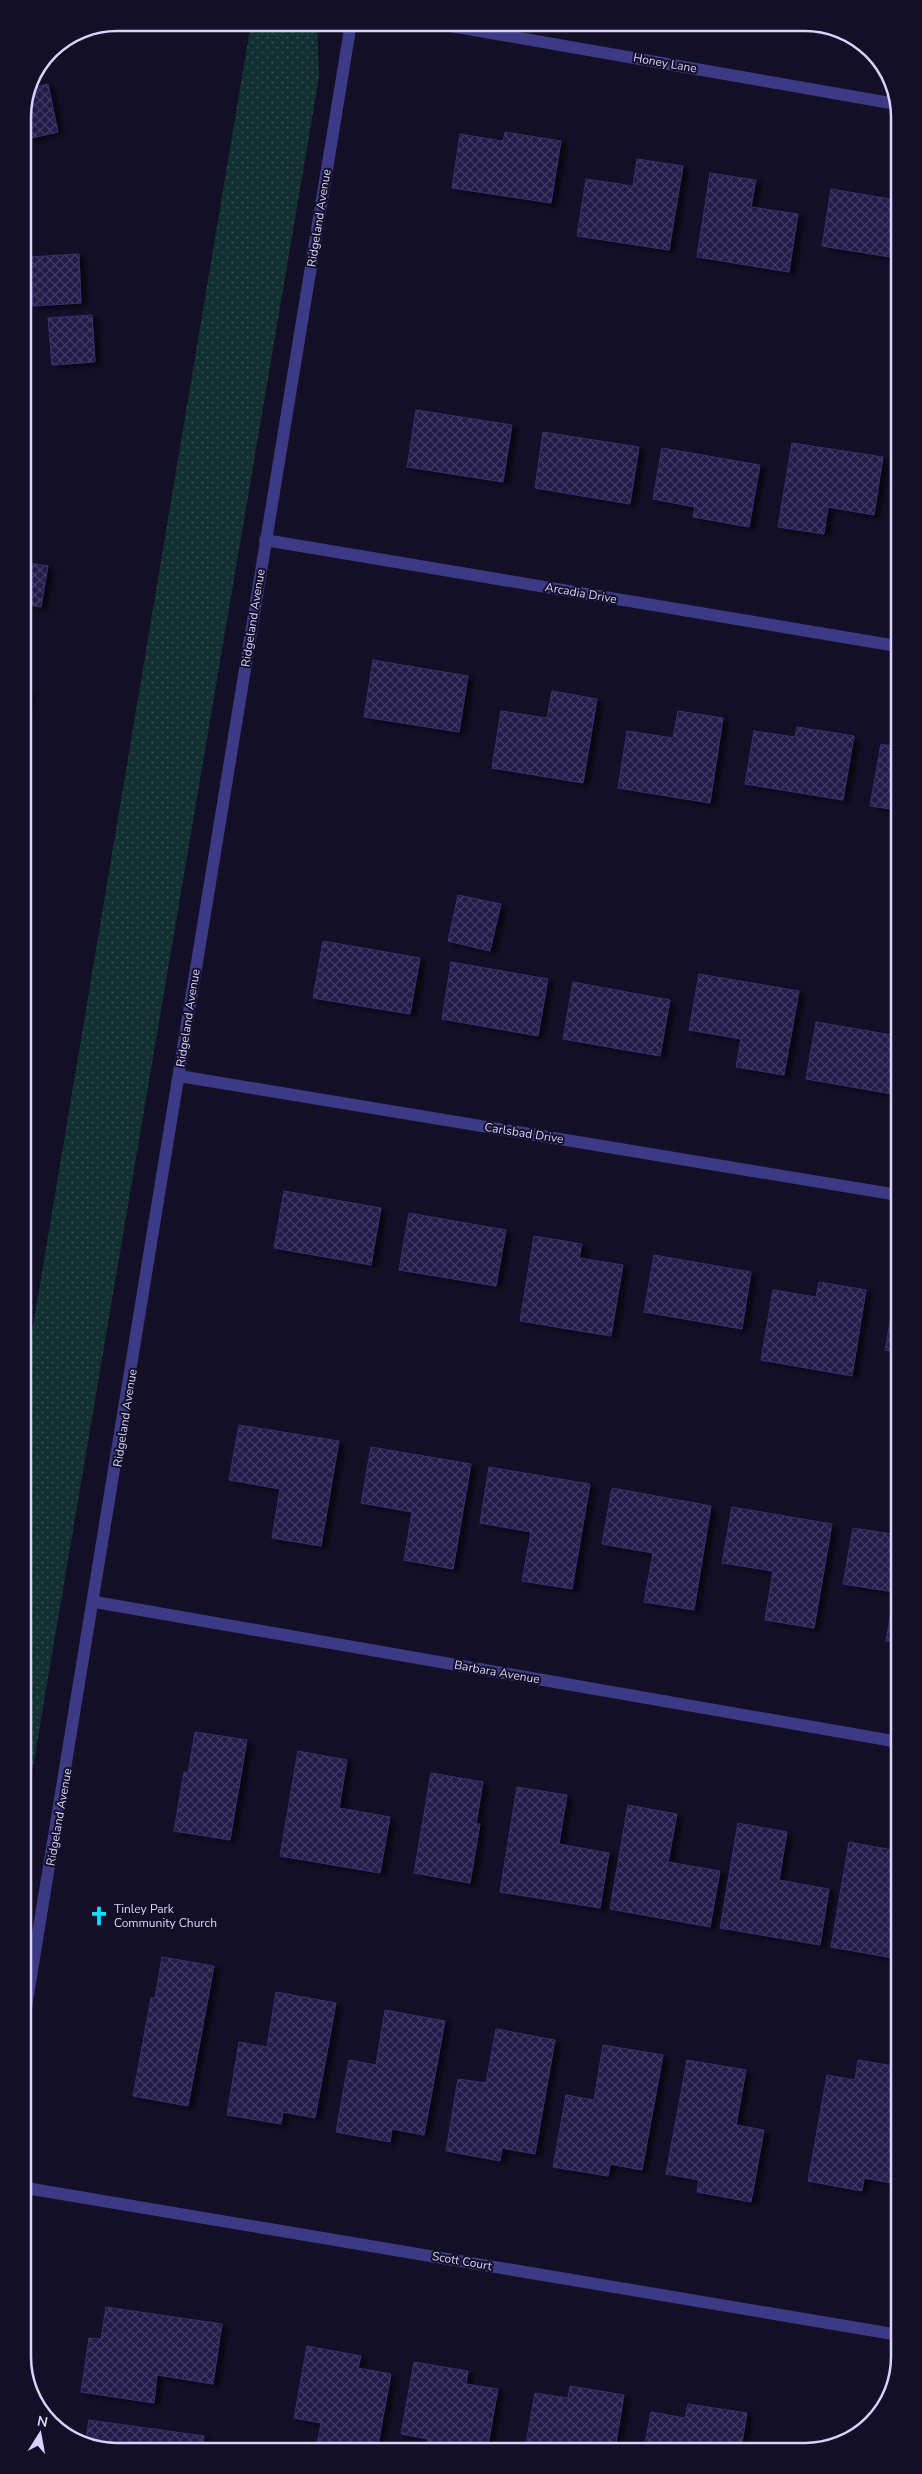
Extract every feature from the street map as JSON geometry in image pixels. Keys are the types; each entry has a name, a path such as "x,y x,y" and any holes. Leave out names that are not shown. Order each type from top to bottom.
{"street":[{"name":"Ridgeland Avenue","path":"31,1978 95,1602 350,31"},
{"name":"Honey Lane","path":"480,31 889,103"},
{"name":"Arcadia Drive","path":"266,540 891,645"},
{"name":"Carlsbad Drive","path":"179,1076 891,1194"},
{"name":"Barbara Avenue","path":"95,1602 891,1741"},
{"name":"Scott Court","path":"31,2189 891,2334"}],"green space":[{"path":"250,31 317,31 319,77 31,1779 31,1338"}],"building":[{"path":"48,84 58,132 31,138 31,112 37,87"},
{"path":"505,132 561,141 551,203 452,188 460,134 503,141"},
{"path":"637,159 683,166 669,250 577,236 586,179 633,186"},
{"path":"710,173 756,180 751,207 798,214 789,272 697,257"},
{"path":"831,189 891,199 891,257 822,246"},
{"path":"79,254 81,303 33,306 31,257"},
{"path":"92,315 95,362 52,365 48,318"},
{"path":"416,410 512,425 503,482 407,467"},
{"path":"543,432 639,447 630,504 535,488"},
{"path":"792,443 883,457 874,515 828,507 824,534 778,527"},
{"path":"662,448 760,465 749,527 693,517 695,507 653,499"},
{"path":"31,563 48,566 41,607 31,605"},
{"path":"373,660 468,676 459,732 364,717"},
{"path":"552,691 597,699 583,783 492,768 501,711 547,718"},
{"path":"678,711 723,718 710,803 618,788 627,731 673,738"},
{"path":"797,727 854,736 843,800 745,784 754,731 795,737"},
{"path":"881,744 891,746 891,809 870,806"},
{"path":"458,895 501,904 490,951 448,941"},
{"path":"323,941 420,958 410,1014 313,998"},
{"path":"451,962 548,979 538,1036 442,1019"},
{"path":"699,974 799,991 784,1075 736,1067 741,1039 689,1030"},
{"path":"573,982 670,1000 660,1056 563,1039"},
{"path":"816,1022 891,1035 891,1094 806,1079"},
{"path":"284,1191 381,1208 371,1265 274,1248"},
{"path":"409,1213 506,1230 496,1286 399,1270"},
{"path":"534,1236 582,1244 579,1258 623,1265 611,1336 520,1321"},
{"path":"654,1255 751,1272 742,1329 644,1312"},
{"path":"819,1282 866,1290 852,1376 761,1360 773,1290 816,1297"},
{"path":"891,1316 891,1351 885,1350"},
{"path":"239,1425 339,1441 321,1546 272,1538 280,1489 229,1480"},
{"path":"371,1447 471,1464 453,1569 404,1560 412,1512 361,1503"},
{"path":"489,1467 590,1484 572,1589 522,1581 531,1532 480,1523"},
{"path":"612,1488 711,1506 694,1610 644,1602 653,1553 602,1544"},
{"path":"732,1507 832,1524 814,1628 765,1620 773,1571 722,1563"},
{"path":"853,1528 891,1534 891,1592 843,1584"},
{"path":"891,1610 891,1642 886,1641"},
{"path":"195,1732 247,1740 230,1840 174,1831 184,1772 188,1773"},
{"path":"298,1751 347,1760 339,1808 390,1817 380,1873 280,1856"},
{"path":"431,1773 483,1782 476,1824 480,1824 470,1883 414,1873"},
{"path":"517,1787 567,1795 559,1844 609,1853 600,1908 500,1892"},
{"path":"628,1805 677,1814 668,1862 720,1871 710,1927 610,1909"},
{"path":"738,1823 787,1832 779,1880 829,1889 820,1945 720,1928"},
{"path":"849,1842 891,1850 891,1958 831,1947"},
{"path":"162,1957 214,1966 188,2106 133,2096 151,1998 155,1998"},
{"path":"276,1992 336,2003 315,2118 283,2112 281,2124 227,2115 239,2042 267,2047"},
{"path":"385,2010 445,2021 424,2135 392,2129 390,2142 336,2132 349,2060 376,2065"},
{"path":"496,2029 555,2040 535,2154 502,2148 500,2161 446,2151 458,2079 486,2083"},
{"path":"603,2045 663,2055 642,2170 610,2164 608,2176 553,2167 566,2095 594,2100"},
{"path":"687,2060 746,2070 736,2125 764,2130 751,2202 697,2192 699,2180 666,2174"},
{"path":"858,2060 891,2066 891,2183 864,2178 862,2191 808,2181 827,2075 855,2080"},
{"path":"106,2307 222,2324 213,2384 157,2375 154,2403 81,2392 89,2338 101,2339"},
{"path":"307,2346 361,2356 358,2368 391,2374 378,2443 317,2443 321,2423 294,2418"},
{"path":"414,2362 468,2371 466,2384 498,2389 488,2443 427,2443 428,2439 401,2434"},
{"path":"570,2386 624,2395 616,2443 526,2443 535,2393 568,2398"},
{"path":"688,2404 747,2413 742,2443 645,2443 651,2412 685,2418"},
{"path":"89,2420 204,2436 203,2443 112,2443 86,2437"}],"place":[{"name":"Tinley Park Community Church","path":"99,1916"}]}
